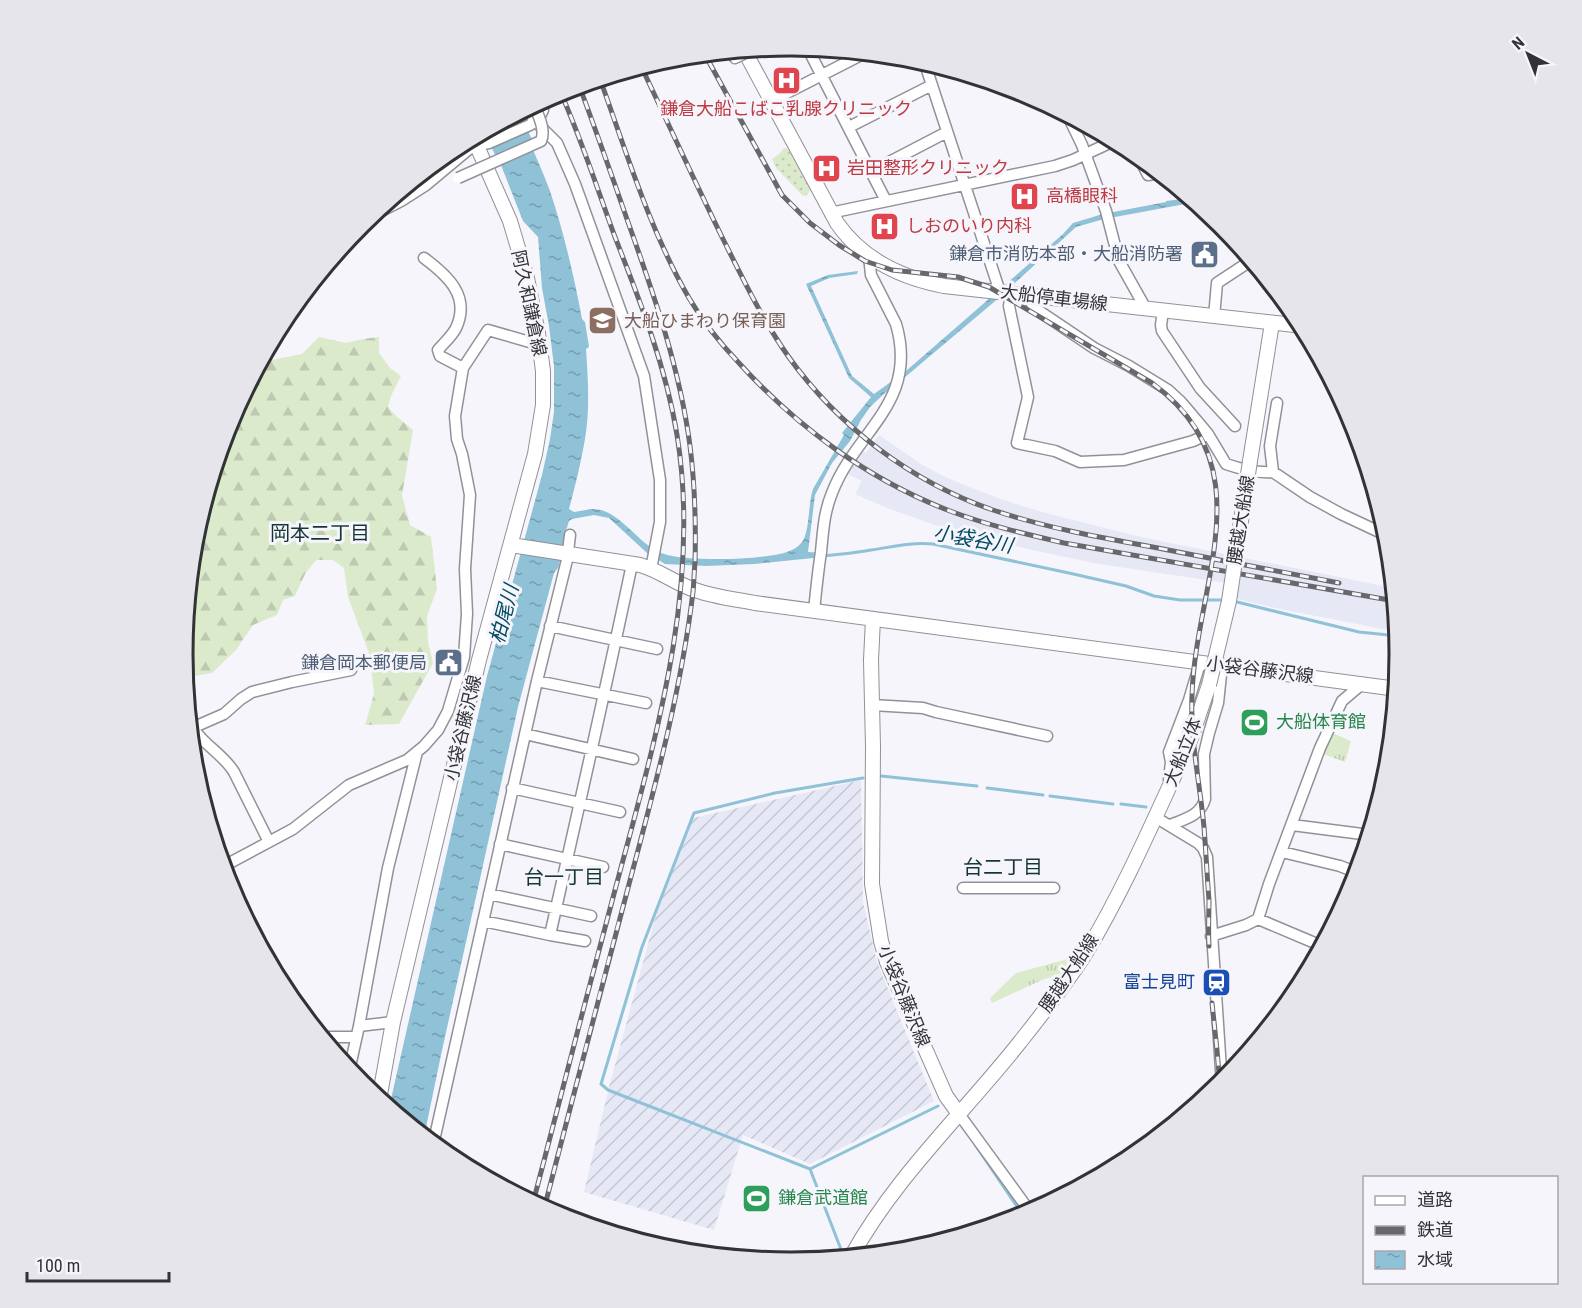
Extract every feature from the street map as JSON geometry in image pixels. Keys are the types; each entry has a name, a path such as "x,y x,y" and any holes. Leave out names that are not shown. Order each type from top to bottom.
{"main road":[{"name":"大船停車場線","path":"748,57 830,213 851,241 869,256 899,272 928,283 1291,325"},
{"name":"阿久和鎌倉線","path":"480,143 510,221 527,278 543,371 540,430 511,545"},
{"name":"腰越大船線","path":"1209,685 1229,602 1272,323"},
{"name":"小袋谷藤沢線","path":"381,1089 393,1022 483,644 511,545 632,564 652,564 670,579 694,590 720,597 1388,687"},
{"name":"小袋谷藤沢線","path":"873,619 871,870 881,940 887,962 946,1096 959,1114"},
{"name":"大船立体","path":"1155,817 1191,738 1209,685"},
{"name":"腰越大船線","path":"959,1114 1019,1044 1077,967 1119,893 1155,817"},
{"path":"856,1248 908,1173 959,1114"}],"street":[{"path":"812,57 886,201"},
{"path":"771,101 853,59"},
{"path":"928,72 964,185 1009,306 1028,397 1017,443 1055,451 1080,462 1124,460 1208,434"},
{"path":"849,127 932,85"},
{"path":"538,124 543,109"},
{"path":"458,178 541,141 543,137 536,113"},
{"path":"531,115 557,143 575,184 645,376 660,480 661,513 652,564"},
{"path":"484,141 538,124"},
{"path":"1072,126 1107,216 1119,261 1146,309"},
{"path":"872,171 947,132"},
{"path":"830,213 1055,166 1105,145"},
{"path":"397,203 426,185 439,170"},
{"path":"814,611 824,525 830,497 846,467 878,422 894,393 901,370 901,352 896,324 871,275 869,256"},
{"path":"424,258 438,268 456,290 460,299 460,314 455,329 438,350 440,356 463,368"},
{"path":"1214,317 1217,283 1245,264"},
{"path":"1029,295 1033,307 1094,348 1168,390 1208,434 1226,464 1238,468 1273,472 1310,497 1377,531"},
{"path":"1164,311 1162,331 1200,388 1235,426"},
{"path":"230,863 293,829 349,785 407,760 438,730 448,711 464,657 465,643 467,614 465,569 470,495 457,439 455,416 463,368 488,330 540,345"},
{"path":"1273,472 1270,446 1277,403"},
{"path":"435,1135 512,788 567,560 570,535"},
{"path":"550,935 605,695 632,564"},
{"path":"550,626 657,649"},
{"path":"465,643 483,644"},
{"path":"1168,789 1171,762 1168,752 1189,700 1200,663"},
{"path":"1170,825 1190,817 1203,806 1205,799 1204,754 1218,703 1222,665"},
{"path":"197,725 224,714 252,692 351,670"},
{"path":"537,681 646,703"},
{"path":"1211,936 1258,919 1320,748 1342,701 1362,684"},
{"path":"872,705 923,708 1047,736"},
{"path":"525,734 633,759"},
{"path":"198,735 231,767 269,842"},
{"path":"351,1060 388,868 417,752"},
{"path":"512,788 620,812"},
{"path":"1155,817 1198,843 1207,857 1221,1070"},
{"path":"1292,825 1362,834"},
{"path":"500,844 603,867"},
{"path":"1282,852 1349,870"},
{"path":"963,888 1054,888"},
{"path":"489,894 591,916"},
{"path":"1258,919 1315,943"},
{"path":"483,921 585,941"},
{"path":"330,1035 393,1022"},
{"path":"959,1114 1025,1205"}],"shaded area":[{"path":"879,435 921,464 947,478 1000,499 1042,512 1141,537 1385,586 1389,630 1225,596 1227,583 1099,564 1032,550 935,525 855,494 862,481 848,474 862,451 866,453"},
{"path":"861,780 863,902 877,962 934,1101 810,1164 743,1135 714,1230 584,1192 609,1087 660,900 693,818"}],"green space":[{"path":"784,148 788,149 810,189 805,196 776,168 772,159"},
{"path":"319,337 346,343 379,337 379,353 390,368 401,376 388,407 413,430 402,495 410,525 431,537 437,589 427,616 428,642 433,663 399,724 365,725 374,694 370,656 348,597 344,568 333,560 316,560 305,574 295,596 283,600 277,615 253,625 236,650 212,673 194,676 194,615 198,576 204,537 224,462 254,389 270,360 302,354"},
{"path":"1330,732 1351,741 1345,762 1320,753"},
{"path":"1071,958 1060,974 992,1003 990,998 1016,973"}],"water":[{"name":"柏尾川","path":"523,119 560,223 582,319 585,322 589,347 586,349 588,417 580,466 569,509 574,512 602,510 620,520 654,549 675,557 690,558 761,557 787,552 800,544 805,537 808,525 813,489 844,435 842,433 871,397 849,378 806,284 828,275 858,271 857,274 829,278 811,286 852,376 874,394 906,371 1073,223 1103,214 1166,201 1180,199 1186,204 1104,219 1076,227 994,302 870,407 850,441 832,463 815,495 808,552 826,553 825,558 706,566 665,564 647,553 609,518 594,515 569,521 563,540 565,544 558,568 554,573 518,707 426,1128 391,1099 487,676 542,475 554,412 554,366 542,288 538,237 523,221 488,139"}],"waterway":[{"name":"小袋谷川","path":"824,556 909,544 933,544 1126,586 1154,596 1180,600 1224,600"},
{"name":"小袋谷川","path":"1233,601 1359,632 1389,635"},
{"path":"881,776 977,786"},
{"path":"841,1250 810,1169 608,1090 601,1084 642,947 694,813 775,793 863,778"},
{"path":"987,788 1043,795"},
{"path":"1050,796 1113,804"},
{"path":"1121,804 1146,807"},
{"path":"810,1169 938,1106"},
{"path":"976,1146 1018,1208"}],"railway":[{"path":"709,62 782,195 810,223 865,261 892,270 958,277 989,287 1152,383 1187,416 1207,451 1216,489 1216,529 1196,654 1192,712 1205,836 1209,946"},
{"path":"645,74 722,237 753,298 788,356 830,406 879,449 933,484 963,498 1013,516 1096,536 1339,583"},
{"path":"602,86 662,246 700,315 732,355 785,409 810,430 863,467 891,484 950,511 1021,533 1064,543 1386,599"},
{"path":"546,1200 666,741 688,629 695,563 693,475 680,389 647,277 582,93"},
{"path":"535,1195 645,779 670,665 679,608 683,550 683,492 677,435 666,384 643,310 564,100"},
{"path":"1212,1003 1219,1072"}],"place":[{"name":"鎌倉大船こばこ乳腺クリニック","path":"786,80"},
{"name":"岩田整形クリニック","path":"826,168"},
{"name":"高橋眼科","path":"1025,196"},
{"name":"しおのいり内科","path":"885,226"},
{"name":"鎌倉市消防本部・大船消防署","path":"1204,254"},
{"name":"大船ひまわり保育園","path":"603,321"},
{"name":"鎌倉岡本郵便局","path":"448,663"},
{"name":"大船体育館","path":"1255,722"},
{"name":"富士見町","path":"1216,982"},
{"name":"鎌倉武道館","path":"757,1198"}],"district":[{"name":"岡本二丁目","path":"320,533"},
{"name":"台二丁目","path":"1003,867"},
{"name":"台一丁目","path":"564,877"}]}
